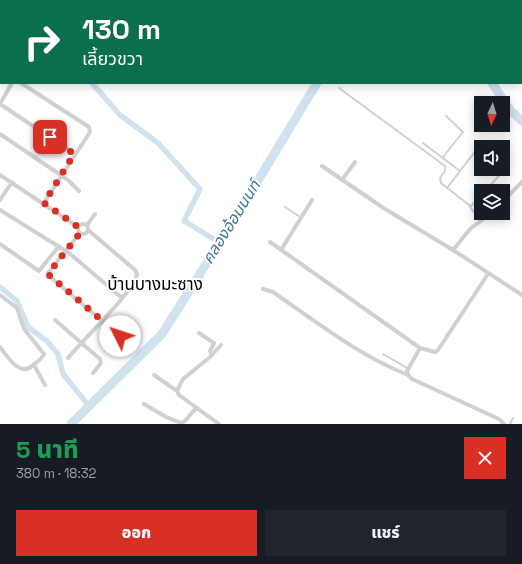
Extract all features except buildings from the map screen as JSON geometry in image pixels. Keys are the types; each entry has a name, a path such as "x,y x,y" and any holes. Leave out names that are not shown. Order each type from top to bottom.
{"street":[{"path":"11,84 1,98 0,104 74,154"},
{"path":"22,84 89,127 90,132 74,154 44,203"},
{"path":"0,134 79,191"},
{"path":"342,180 355,162"},
{"path":"322,166 385,209 453,250 522,295"},
{"path":"0,174 78,227 80,233"},
{"path":"0,200 12,182"},
{"path":"510,194 522,182"},
{"path":"281,250 312,200"},
{"path":"0,210 65,250 122,298"},
{"path":"86,225 95,214"},
{"path":"453,250 479,220"},
{"path":"78,227 81,224 86,225"},
{"path":"68,358 122,298 136,278 137,274 88,230 86,225"},
{"path":"88,230 86,233 80,233 48,273 49,276 120,336"},
{"path":"270,242 420,348 435,352 438,350 488,274"},
{"path":"1,245 39,271 59,246"},
{"path":"263,289 273,292 328,331 384,364 412,379 499,419 504,424"},
{"path":"0,295 17,308 24,329 44,352 43,357 26,370 18,368 0,346"},
{"path":"55,320 101,360 101,363 93,373"},
{"path":"199,333 214,343 210,351 212,355"},
{"path":"177,391 183,379 212,355 221,345"},
{"path":"408,376 408,369 420,348"},
{"path":"34,365 45,385"},
{"path":"154,375 219,424"},
{"path":"144,404 166,417 181,423 186,421 196,408"}],"lane":[{"path":"339,88 445,166 445,171 440,181 470,207 474,213"},
{"path":"442,157 463,132 446,116"},
{"path":"423,143 460,171"},
{"path":"447,188 474,153"},
{"path":"491,184 499,176"},
{"path":"470,207 474,203"},
{"path":"285,207 301,218"},
{"path":"383,354 408,369"},
{"path":"510,424 513,418"}],"waterway":[{"path":"93,84 120,115 158,143 200,189 184,221 220,243"},
{"name":"คลองอ้อมนนท์","path":"71,424 162,334 242,207 316,84"},
{"path":"493,84 510,110 522,121"},
{"path":"0,287 17,301 28,327 47,341 58,354 63,374 89,406"}],"district":[{"name":"บ้านบางมะซาง","path":"155,284"}],"route":[{"path":"50,137 74,154 44,203 78,227 80,233 65,250 48,274 120,336"}]}
